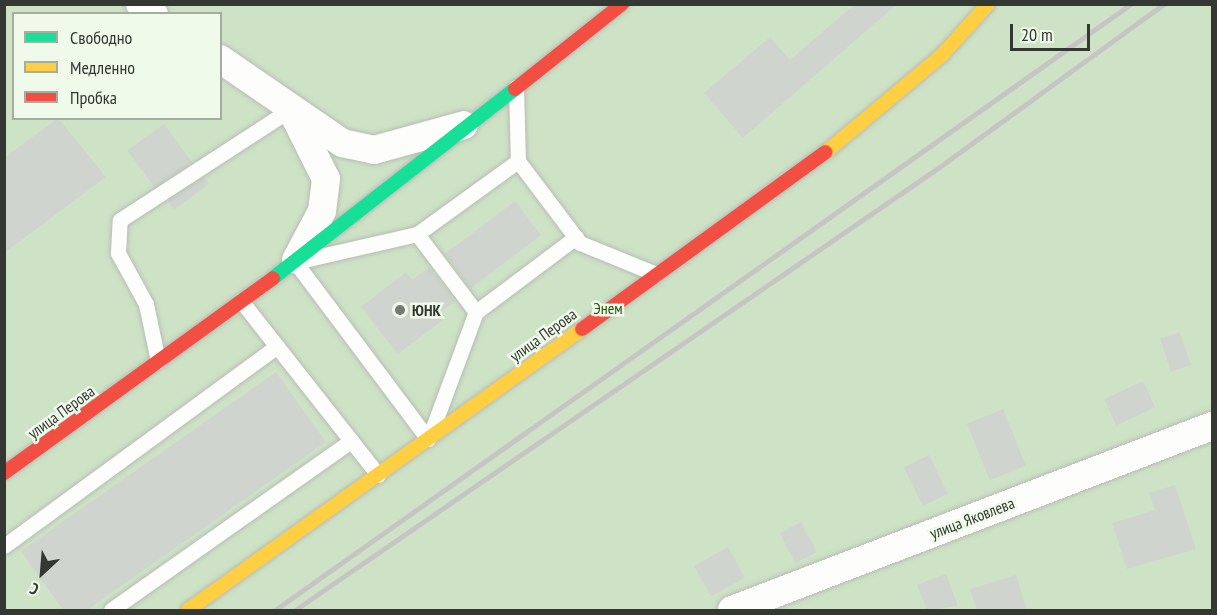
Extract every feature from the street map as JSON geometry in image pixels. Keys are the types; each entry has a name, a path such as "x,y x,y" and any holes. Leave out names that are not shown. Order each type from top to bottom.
{"highway":[{"name":"улица Перова","path":"4,473 295,262 464,125 622,4"},
{"name":"улица Перова","path":"188,610 428,439 869,118 943,54 988,4"}],"street":[{"path":"222,60 342,143 374,150 464,125"},
{"path":"291,109 326,179 322,211 295,262"},
{"name":"улица Яковлева","path":"732,610 1212,426"}],"lane":[{"path":"516,85 518,161 576,237 656,274"},
{"path":"158,362 146,304 118,253 120,220 291,109"},
{"path":"428,439 295,262 417,234 518,161"},
{"path":"417,234 476,312"},
{"path":"428,439 476,312 576,237"},
{"path":"242,302 378,475"},
{"path":"4,546 277,346"},
{"path":"111,610 351,441"}],"green space":[{"name":"Энем","path":"5,5 1212,5 1212,610 5,610"}],"building":[{"path":"855,4 897,4 743,138 704,93 770,37 790,60"},
{"path":"55,120 60,120 106,177 4,253 4,158"},
{"path":"164,124 192,162 155,188 128,150"},
{"path":"204,177 209,184 174,210 167,201"},
{"path":"515,201 541,235 471,288 445,254"},
{"name":"ЮНК","path":"429,267 455,301 438,314 443,320 398,354 361,307 406,272 412,280"},
{"path":"1180,332 1191,365 1171,372 1160,338"},
{"path":"276,372 326,442 87,610 63,610 21,551"},
{"path":"1143,381 1155,407 1116,425 1104,399"},
{"path":"1003,409 1026,466 990,480 967,424"},
{"path":"929,455 948,494 923,506 904,467"},
{"path":"1175,485 1196,549 1127,569 1112,523 1155,510 1149,493"},
{"path":"801,522 817,552 796,563 780,533"},
{"path":"728,547 745,578 711,597 694,566"},
{"path":"946,574 958,606 927,610 917,585"},
{"path":"1016,575 1027,610 977,610 970,589"}],"railway":[{"path":"275,610 1131,4"},
{"path":"295,610 938,168 1164,4"}],"traffic: fast":[{"path":"273,278 515,89"}],"traffic: slow":[{"path":"826,152 943,54 988,4"},
{"path":"188,610 582,329"}],"traffic: jam":[{"path":"515,89 622,4"},
{"path":"582,329 826,152"},
{"path":"4,473 273,278"}],"place":[{"name":"ЮНК","path":"400,310"}]}
